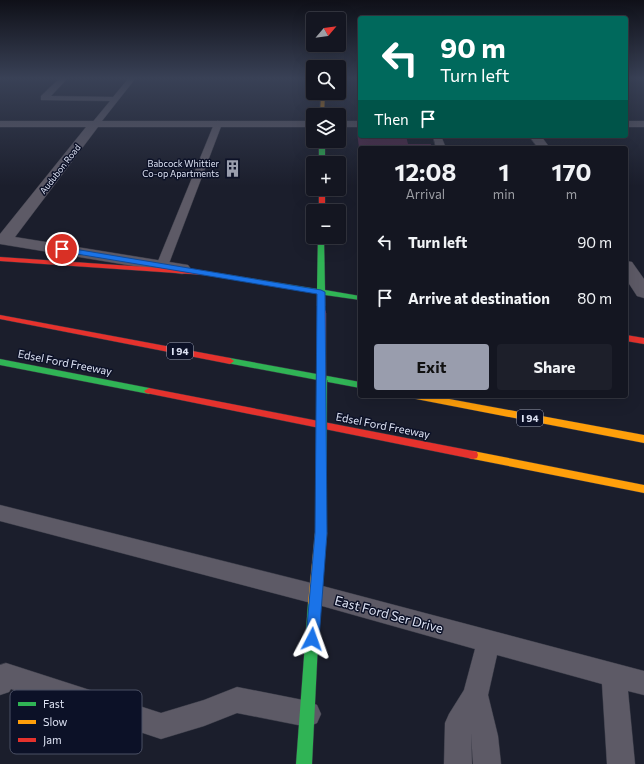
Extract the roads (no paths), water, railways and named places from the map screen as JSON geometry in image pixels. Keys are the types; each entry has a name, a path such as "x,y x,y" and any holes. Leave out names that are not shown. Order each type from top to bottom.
{"main road":[{"path":"304,764 315,594 321,533 321,244"},
{"path":"0,259 205,273 358,298"},
{"name":"I 94","path":"0,317 358,385"},
{"path":"628,338 644,341"},
{"name":"Edsel Ford Freeway","path":"0,362 644,489"},
{"name":"I 94","path":"427,398 644,439"}],"street":[{"path":"0,124 306,124"},
{"name":"Audubon Road","path":"2,240 96,124"},
{"path":"346,124 358,124"},
{"path":"628,124 644,124"},
{"path":"2,240 205,273"},
{"path":"628,269 644,292"}],"lane":[{"name":"Audubon Road","path":"96,124 104,115"},
{"path":"162,266 218,124"},
{"name":"East Ford Ser Drive","path":"0,513 315,594 644,683"},
{"path":"458,764 458,723 475,695 489,641"},
{"path":"0,683 6,674 54,690"},
{"path":"614,675 621,764"},
{"path":"475,695 485,736 487,764"},
{"path":"142,720 161,726 204,713 236,700 308,714"}],"place":[{"name":"Babcock Whittier Co-op Apartments","path":"232,168"}]}
